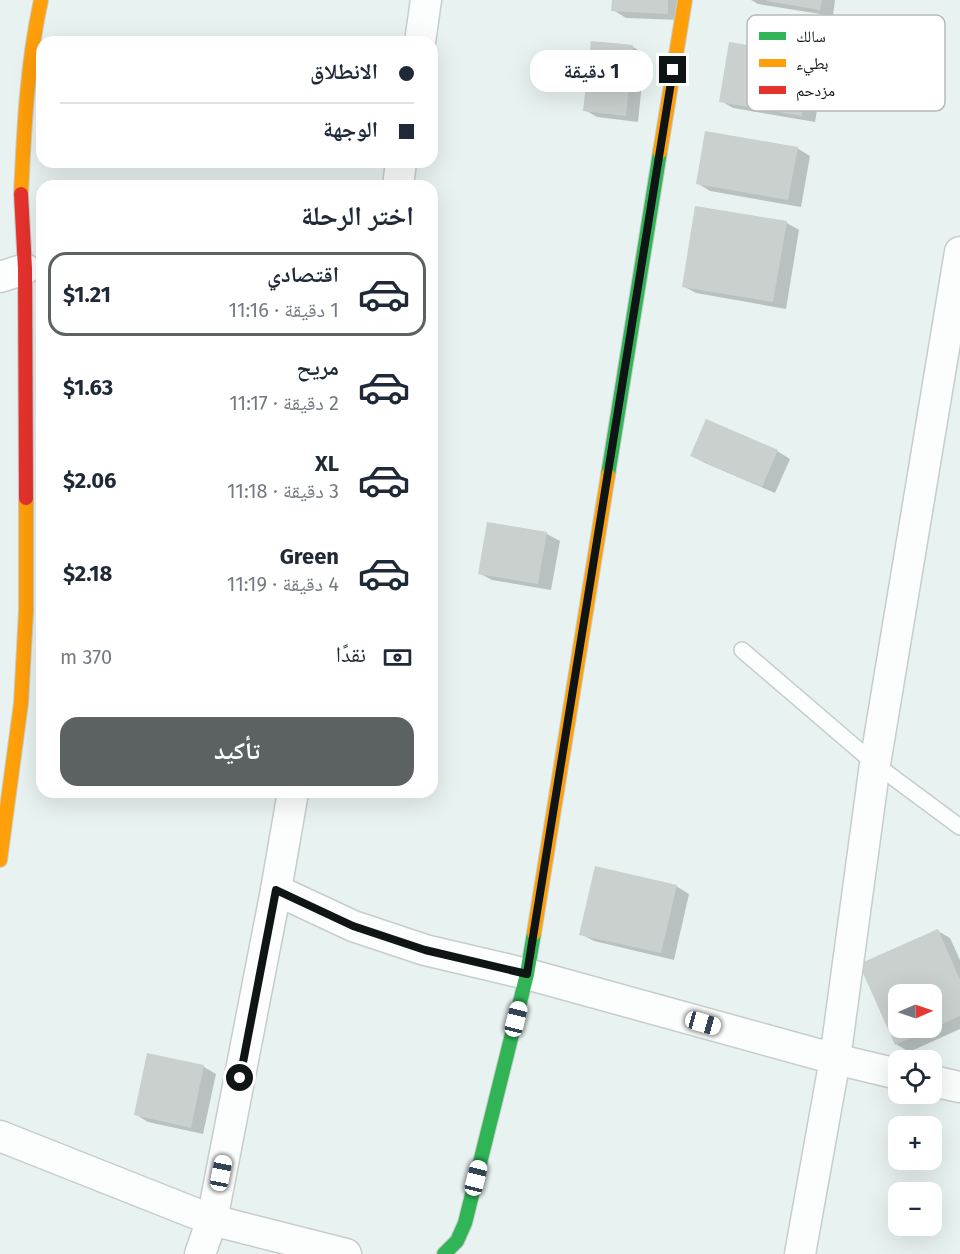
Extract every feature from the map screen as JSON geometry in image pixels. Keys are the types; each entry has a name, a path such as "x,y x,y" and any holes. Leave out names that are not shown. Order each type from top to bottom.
{"street":[{"path":"0,860 21,703 26,611 11,200 41,0"},
{"path":"421,36 426,0"},
{"path":"444,1254 457,1241 465,1223 527,974 685,0"},
{"path":"800,1254 835,1059 875,764 960,252"},
{"path":"200,1254 212,1220 292,798"},
{"path":"276,890 353,926 425,950 527,974 888,1072"},
{"path":"942,1083 960,1087"},
{"path":"0,1136 212,1220 346,1254"}],"lane":[{"path":"742,650 875,764 960,827"}],"building":[{"path":"612,0 668,0 668,14 611,11"},
{"path":"767,0 822,0 820,10"},
{"path":"591,41 633,45 626,116 583,111"},
{"path":"729,42 747,45 747,107 719,102"},
{"path":"772,111 803,111 802,116"},
{"path":"705,131 798,147 788,200 696,184"},
{"path":"695,206 787,221 773,302 682,287"},
{"path":"706,419 778,450 762,487 690,456"},
{"path":"487,522 547,532 538,584 478,574"},
{"path":"595,866 677,885 661,953 579,935"},
{"path":"938,929 960,980 960,1016 942,1024 942,984 888,984 888,1029 859,964"},
{"path":"892,1038 911,1038 895,1045"},
{"path":"147,1053 204,1065 191,1128 134,1115"}],"traffic: fast":[{"path":"608,475 660,152"},
{"path":"444,1254 457,1241 465,1223 527,974 534,933"}],"traffic: slow":[{"path":"21,194 29,72 41,0"},
{"path":"660,152 685,0"},
{"path":"534,933 608,475"},
{"path":"0,860 21,703 26,611 26,498"}],"traffic: jam":[{"path":"21,194 25,269 26,498"}],"route":[{"path":"240,1078 276,890 353,926 425,950 527,974 673,70"}]}
